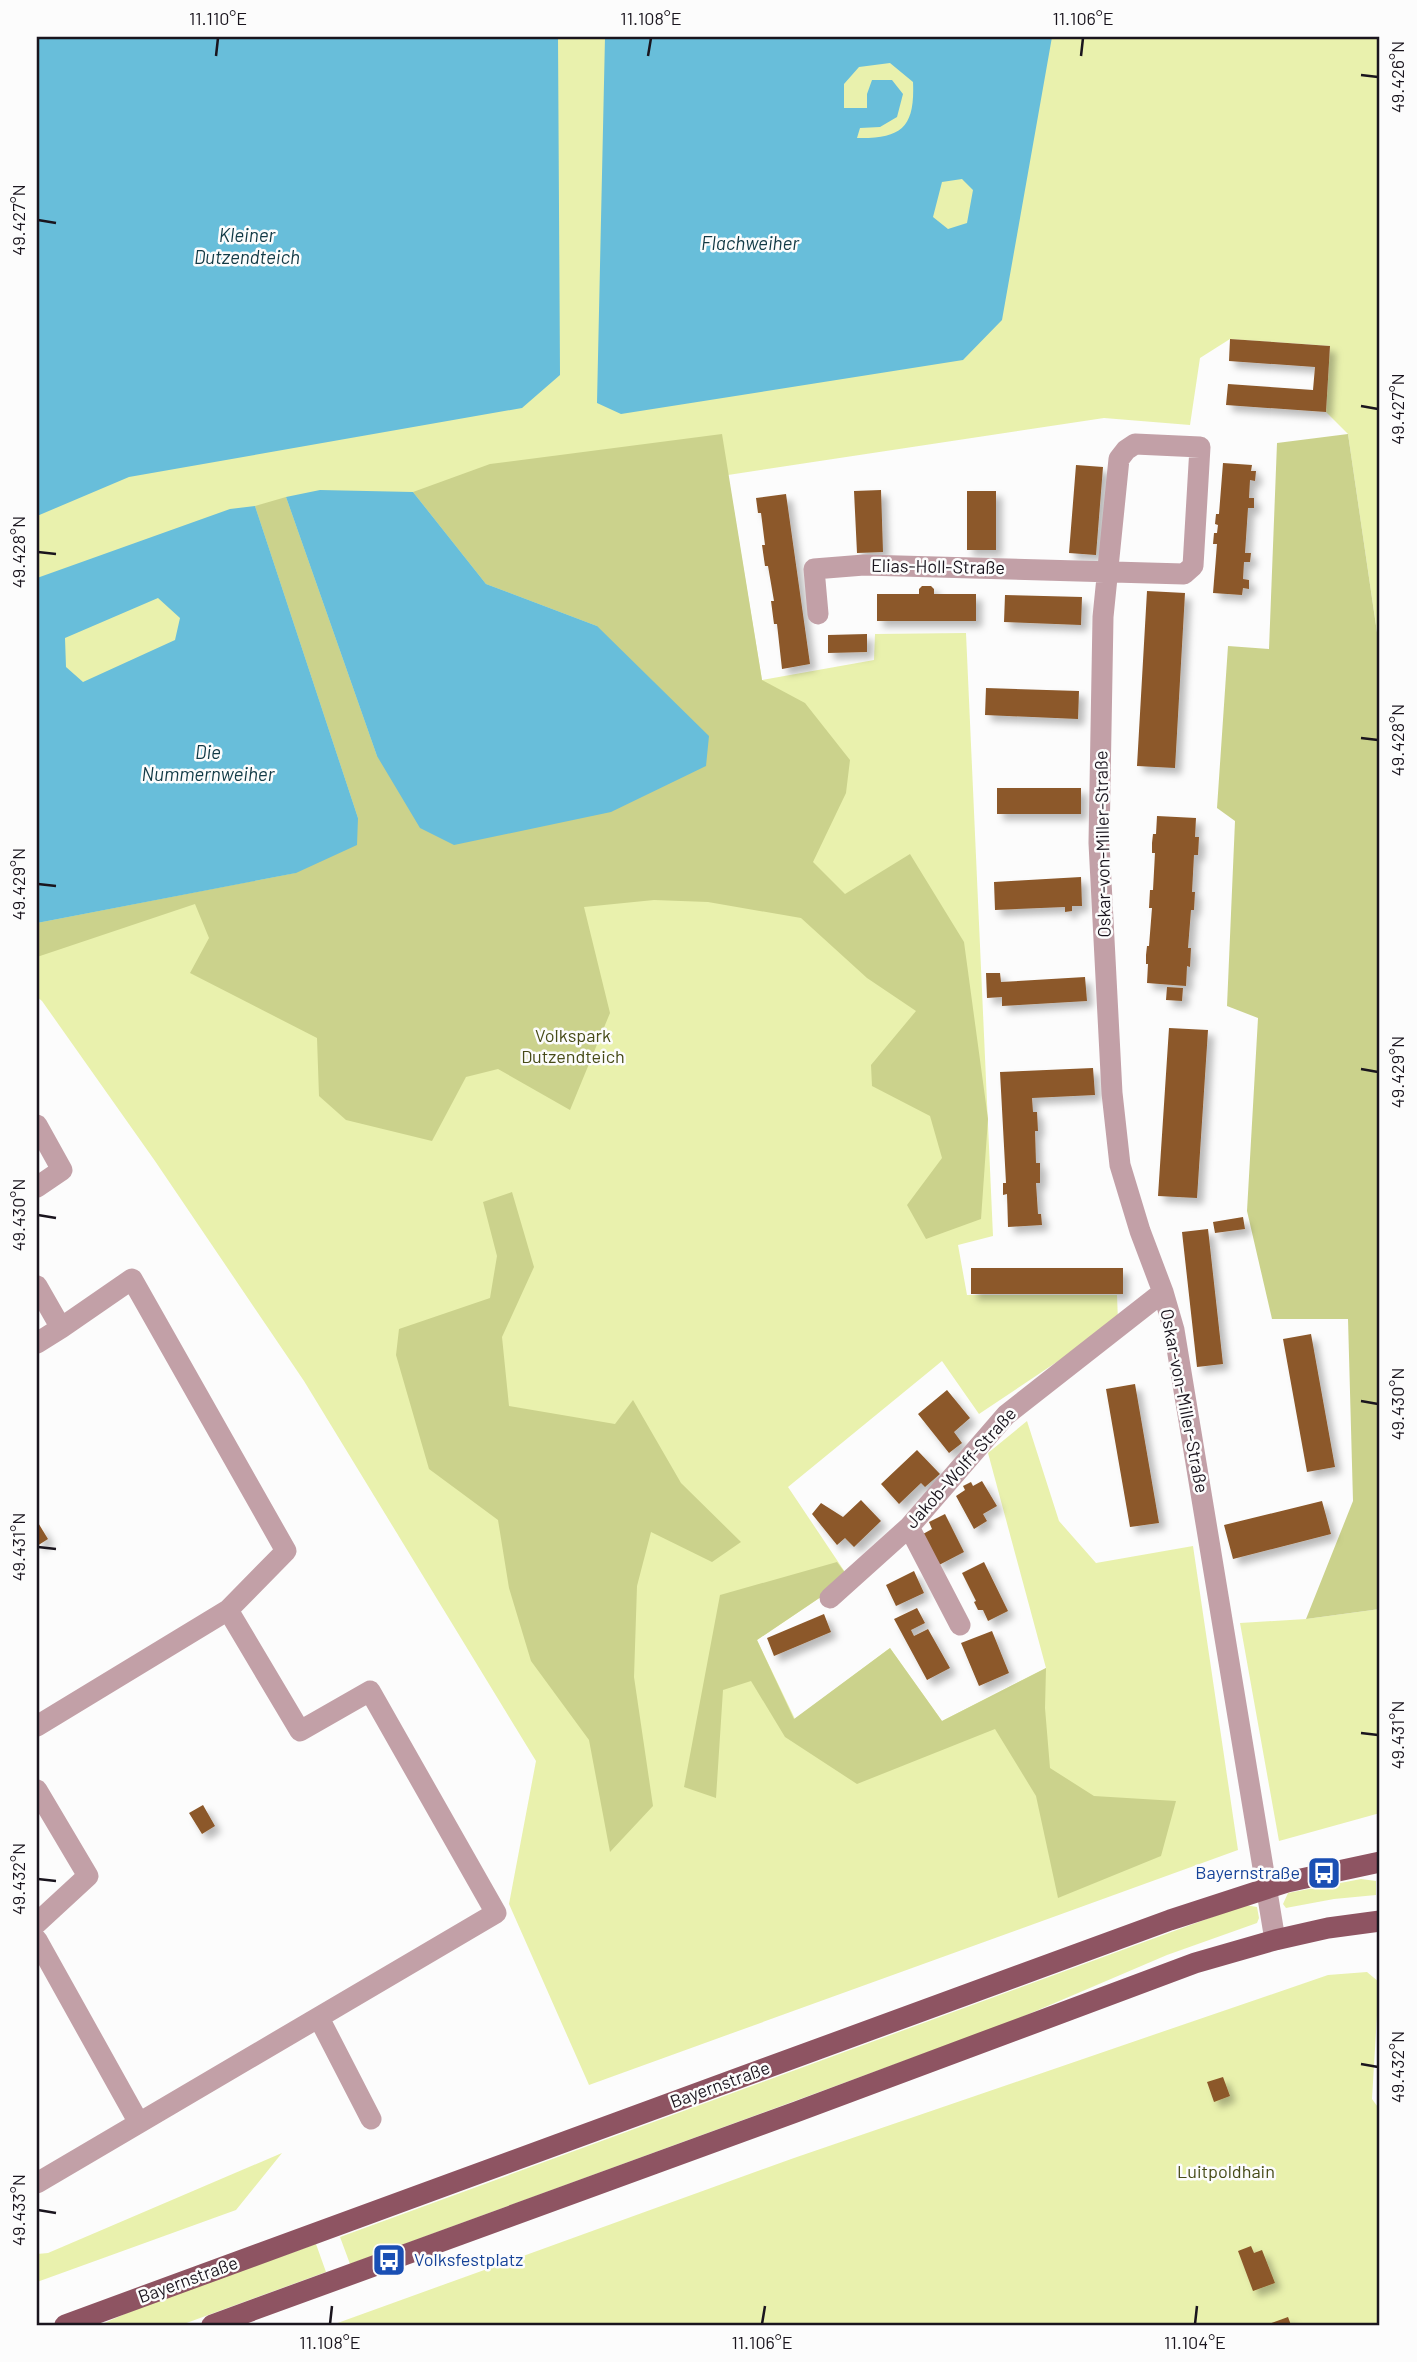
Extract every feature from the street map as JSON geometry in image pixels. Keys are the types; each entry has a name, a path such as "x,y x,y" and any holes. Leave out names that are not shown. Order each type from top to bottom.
{"main road":[{"name":"Bayernstraße","path":"65,2325 1170,1920 1266,1888 1380,1862"},
{"path":"212,2325 796,2112 1186,1966 1275,1940 1328,1928 1380,1921"}],"street":[{"name":"Oskar-von-Miller-Straße","path":"1107,570 1184,574 1193,566 1200,446 1135,444 1119,459 1107,570 1103,617 1100,843 1112,1093 1120,1165 1140,1231 1163,1292 1178,1354 1275,1940"},
{"name":"Elias-Holl-Straße","path":"818,614 814,569 864,565 1107,570"},
{"path":"37,1125 62,1170 37,1187"},
{"path":"37,1343 132,1279 286,1552 228,1610 37,1726"},
{"path":"37,1286 61,1328"},
{"name":"Jakob-Wolff-Straße","path":"830,1598 909,1527 1006,1415 1163,1292"},
{"path":"909,1527 960,1625"},
{"path":"37,2183 496,1913 370,1691 300,1731 228,1610"},
{"path":"37,1790 88,1876 37,1923"},
{"path":"37,1940 139,2123"},
{"path":"319,2018 371,2119"}],"green space":[{"name":"Volkspark Dutzendteich","path":"37,37 1380,37 1380,653 1348,434 1326,412 1330,346 1230,339 1200,358 1190,425 1104,418 728,475 762,680 874,660 875,634 966,633 993,1236 958,1245 967,1295 1117,1295 1118,1321 979,1414 942,1361 788,1487 849,1578 757,1640 795,1719 890,1648 942,1721 1046,1668 988,1453 1027,1421 1059,1521 1096,1563 1193,1546 1238,1850 589,2085 509,1904 536,1761 304,1381 155,1161 37,997"},
{"path":"722,434 762,680 805,703 850,760 846,793 813,862 845,894 910,854 964,942 988,1119 981,1219 926,1239 907,1205 942,1158 930,1116 872,1086 871,1065 916,1011 867,978 801,918 708,902 654,900 584,907 610,1013 570,1110 498,1069 466,1077 432,1141 346,1120 319,1096 317,1038 190,973 209,938 195,904 37,957 37,923 295,873 358,818 255,506 286,497 377,756 597,626 486,584 413,492 490,464"},
{"path":"1348,434 1380,653 1380,1609 1306,1619 1353,1501 1348,1319 1272,1319 1247,1211 1258,1018 1227,1006 1235,821 1217,808 1228,646 1269,649 1277,443"},
{"path":"512,1192 534,1267 502,1337 509,1406 615,1424 633,1400 681,1483 741,1542 712,1562 651,1532 637,1586 634,1677 653,1806 610,1852 589,1740 531,1661 509,1588 498,1520 429,1469 396,1355 399,1329 490,1298 497,1256 483,1202"},
{"path":"837,1562 849,1578 757,1640 794,1719 890,1648 942,1721 1046,1668 1045,1708 1050,1768 1094,1796 1176,1801 1161,1856 1058,1898 1036,1796 995,1729 857,1784 785,1737 751,1681 723,1690 716,1798 684,1787 720,1595"},
{"path":"1380,1609 1380,1813 1279,1841 1240,1623 1306,1619"},
{"path":"1361,1879 1376,1881 1376,1895 1286,1908 1283,1904 1288,1893"},
{"path":"1245,1905 1257,1907 1257,1923 1167,1955 1010,2022 350,2264 340,2237"},
{"name":"Luitpoldhain","path":"1367,1972 1379,1982 1372,2099 1380,2110 1380,2325 332,2325 794,2158 1328,1975"},
{"path":"282,2153 236,2210 37,2282 37,2254 48,2253"},
{"path":"316,2244 326,2272 181,2325 100,2325 138,2308"}],"water":[{"name":"Kleiner Dutzendteich","path":"37,37 558,37 560,375 522,408 129,477 37,516"},
{"name":"Flachweiher","path":"605,37 1052,37 1002,320 963,360 621,414 597,403","holes":["890,63 913,82 908,120 895,133 857,138 860,128 880,127 897,117 903,94 892,80 872,80 867,94 867,108 844,108 844,84 859,67","962,179 973,190 967,223 948,229 933,217 942,182"]},
{"path":"320,490 413,492 486,584 597,626 709,736 706,766 611,812 454,845 420,828 377,756 286,497"},
{"name":"Die Nummernweiher","path":"255,506 358,818 357,845 296,873 37,923 37,578 230,509","holes":["158,598 180,618 175,640 83,682 66,667 65,638"]}],"building":[{"path":"1230,339 1330,346 1326,412 1226,405 1228,384 1313,390 1315,367 1229,361"},
{"path":"1223,463 1252,465 1251,471 1256,471 1255,481 1250,480 1249,498 1254,498 1254,508 1248,508 1245,553 1251,553 1250,562 1244,562 1243,579 1249,580 1249,589 1243,588 1242,595 1213,593 1217,544 1213,544 1218,525 1215,524 1216,514 1219,514"},
{"path":"1076,465 1103,467 1096,555 1069,553"},
{"path":"881,490 883,552 857,553 854,491"},
{"path":"967,491 996,491 996,550 967,550"},
{"path":"786,494 810,664 782,669 777,624 774,624 771,601 774,601 762,545 765,545 761,513 758,513 756,498"},
{"path":"922,586 931,586 934,594 976,594 976,621 877,621 877,594 919,594"},
{"path":"1147,591 1185,593 1175,768 1137,766"},
{"path":"1005,595 1082,597 1081,625 1004,622"},
{"path":"867,634 867,652 828,653 828,635"},
{"path":"986,688 1079,691 1078,719 985,715"},
{"path":"997,788 1081,788 1081,814 997,814"},
{"path":"1157,816 1196,818 1198,855 1194,855 1194,910 1191,910 1188,948 1191,948 1190,967 1187,966 1186,986 1147,983 1146,955 1152,908 1149,908 1150,890 1153,890 1155,853 1152,853 1152,843 1153,834 1156,834"},
{"path":"1081,877 1082,906 1072,906 1072,911 1065,912 1065,907 995,910 994,882"},
{"path":"986,973 1000,973 1001,982 1085,977 1087,1001 1002,1006 1002,997 987,998"},
{"path":"1167,987 1183,988 1182,1001 1166,1000"},
{"path":"1169,1028 1208,1030 1197,1198 1158,1196"},
{"path":"1093,1068 1095,1095 1032,1098 1033,1112 1037,1112 1036,1163 1040,1163 1040,1183 1036,1183 1038,1214 1041,1214 1042,1225 1008,1227 1007,1194 1003,1195 1003,1183 1006,1183 1000,1072"},
{"path":"1243,1217 1245,1229 1215,1233 1213,1222"},
{"path":"1208,1229 1223,1364 1197,1367 1182,1232"},
{"path":"971,1268 1123,1268 1123,1294 971,1294"},
{"path":"1311,1334 1335,1467 1307,1472 1283,1339"},
{"path":"1135,1384 1159,1523 1130,1527 1106,1389"},
{"path":"947,1390 970,1418 954,1432 962,1443 949,1453 918,1414"},
{"path":"917,1450 940,1474 925,1487 921,1483 899,1504 881,1484"},
{"path":"982,1481 997,1506 983,1514 987,1521 974,1529 956,1496 965,1490 963,1486 971,1482 973,1486"},
{"path":"861,1500 881,1521 854,1547 845,1538 837,1545 812,1514 821,1503 843,1517"},
{"path":"1322,1501 1331,1534 1233,1559 1224,1525"},
{"path":"945,1514 964,1552 939,1565 923,1534 932,1529 929,1522"},
{"path":"37,1521 48,1539 37,1546"},
{"path":"984,1562 1008,1611 988,1621 983,1610 978,1610 962,1573"},
{"path":"914,1571 924,1593 896,1606 886,1585"},
{"path":"917,1608 925,1623 911,1630 914,1636 928,1629 950,1668 927,1680 894,1619"},
{"path":"824,1614 831,1632 774,1656 767,1638"},
{"path":"992,1631 1009,1673 979,1686 961,1643"},
{"path":"203,1805 215,1826 202,1834 189,1813"},
{"path":"1223,2077 1230,2096 1214,2102 1207,2082"},
{"path":"1251,2246 1254,2253 1262,2250 1275,2283 1253,2291 1238,2251"},
{"path":"1288,2317 1291,2325 1266,2325"}],"place":[{"name":"Bayernstraße","path":"1324,1873"},
{"name":"Volksfestplatz","path":"389,2260"}]}
